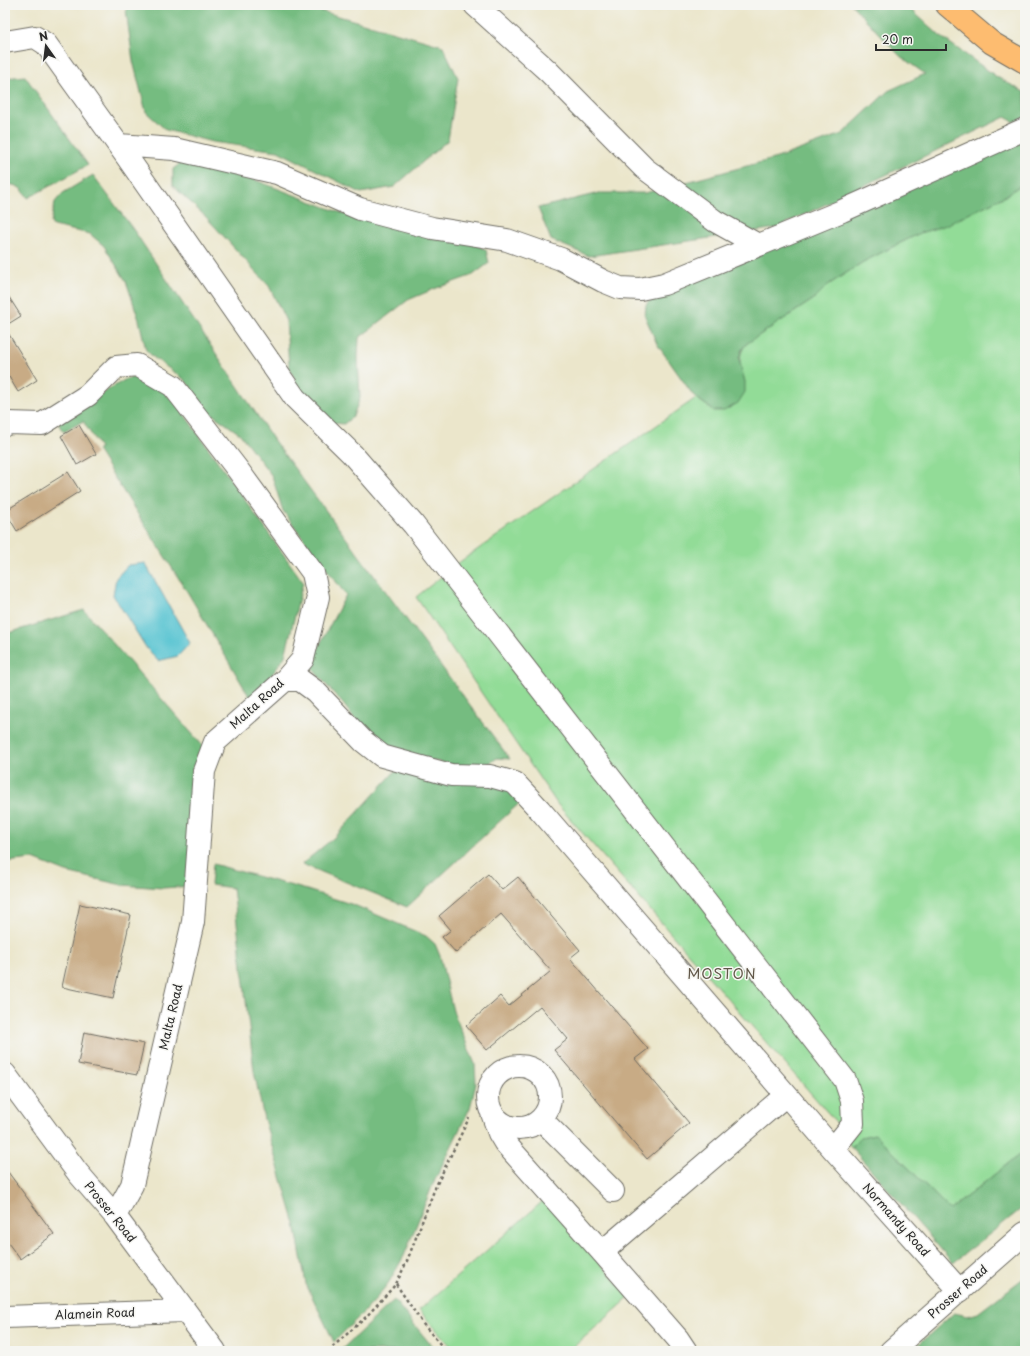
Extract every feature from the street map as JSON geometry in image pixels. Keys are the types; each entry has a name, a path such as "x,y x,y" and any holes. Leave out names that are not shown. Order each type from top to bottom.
{"highway":[{"path":"947,5 992,42 1025,62"}],"street":[{"path":"475,5 548,71 644,168 715,221 758,245"},
{"path":"5,42 35,37 46,44 119,145 295,398 352,454 413,524 845,1080 852,1101 853,1124 833,1150"},
{"path":"119,145 174,149 277,173 360,209 432,228 507,240 561,259 603,281 620,288 640,289 664,284 842,212 1025,129"},
{"name":"Malta Road","path":"5,425 8,423 42,424 88,395 116,367 138,365 173,386 238,470 313,572 318,597 303,659 285,680 215,742 204,771 193,922 132,1185 115,1216"},
{"name":"Normandy Road","path":"285,680 300,680 316,691 363,741 382,756 451,775 490,776 515,784 540,810 833,1150 960,1291"},
{"path":"528,1066 537,1071 549,1086 551,1096 550,1106 546,1115 539,1122 530,1127 519,1129 508,1127 499,1121 481,1114 488,1102 488,1092 492,1081 499,1073 508,1067 528,1066"},
{"name":"Prosser Road","path":"5,1074 78,1173 115,1216 215,1351"},
{"path":"602,1252 786,1095"},
{"path":"481,1114 678,1339 686,1351"},
{"path":"541,1119 613,1191"},
{"name":"Prosser Road","path":"891,1351 1025,1233"},
{"name":"Alamein Road","path":"5,1317 185,1311"}],"path":[{"path":"480,1095 483,1088 499,1073"},
{"path":"328,1351 365,1318 396,1284 407,1261 435,1188 481,1114"},
{"path":"396,1284 423,1324 446,1351"}],"green space":[{"path":"129,5 300,5 443,46 458,78 448,140 394,187 361,193 278,151 212,142 166,130 146,112 133,61 126,10"},
{"path":"852,5 906,5 940,36 997,77 1024,92 1025,117 1014,122 1005,117 777,228 589,256 551,240 538,208 599,193 645,193 777,158 842,134 888,91 925,74 900,56"},
{"path":"25,76 88,165 28,198 19,187 5,184 5,78"},
{"path":"1025,133 1025,182 1005,196 946,225 920,233 863,262 828,285 814,299 746,344 741,351 739,359 745,382 745,392 738,403 724,411 714,411 693,395 657,344 645,316 646,305 652,297"},
{"path":"185,160 255,180 344,214 472,242 486,250 489,263 473,275 408,300 359,338 358,357 360,398 353,416 344,424 332,423 300,392 289,367 286,321 269,286 206,217 173,186 173,169"},
{"path":"93,175 135,232 275,442 510,759 497,758 480,770 388,752 367,736 344,705 316,673 310,663 346,595 283,511 272,476 240,434 209,412 185,380 153,357 146,350 139,320 126,281 104,246 90,234 53,226 51,223 55,202 63,193"},
{"path":"1025,182 1025,1150 950,1210 875,1134 861,1137 851,1147 836,1122 558,805 416,597 461,561 696,398 714,411 745,382 740,358 746,344 814,299 828,285 863,262 920,233 946,225 1005,196"},
{"path":"141,376 155,384 177,404 303,582 285,656 252,701 188,593 97,450 100,448 83,421 64,432 60,427 59,422 63,417 126,379"},
{"path":"84,610 202,745 198,832 192,886 163,888 122,885 66,872 33,859 5,862 5,634"},
{"path":"399,767 500,785 525,798 407,907 302,864 337,835"},
{"path":"213,864 307,890 354,905 426,936 435,944 440,956 453,1011 475,1064 476,1084 470,1108 433,1184 404,1256 389,1282 372,1304 334,1342 306,1284 295,1224 264,1119 254,1071 233,888 211,885"},
{"path":"875,1134 950,1210 1025,1150 1025,1206 953,1263 851,1147 861,1137"},
{"path":"544,1200 630,1297 569,1351 455,1351 419,1310"},
{"path":"1025,1277 1025,1351 911,1351 954,1313 968,1316 978,1313"},
{"path":"394,1300 436,1351 340,1351 342,1349"}],"water":[{"path":"145,563 190,643 178,656 158,661 147,649 113,595 116,578 128,565"}],"building":[{"path":"5,291 21,316 5,326"},
{"path":"5,328 37,380 18,392 5,370"},
{"path":"79,425 96,454 77,465 61,436"},
{"path":"68,472 80,491 17,531 5,511"},
{"path":"488,874 502,890 518,877 580,950 570,958 648,1049 635,1059 689,1123 647,1159 554,1050 568,1039 540,1006 487,1050 466,1026 500,996 509,1006 551,971 501,914 456,953 442,937 451,930 439,916"},
{"path":"80,904 131,915 113,998 62,987"},
{"path":"84,1032 144,1044 137,1075 78,1064"},
{"path":"5,1168 54,1234 20,1259 5,1239"}],"district":[{"name":"MOSTON","path":"722,974"}]}
